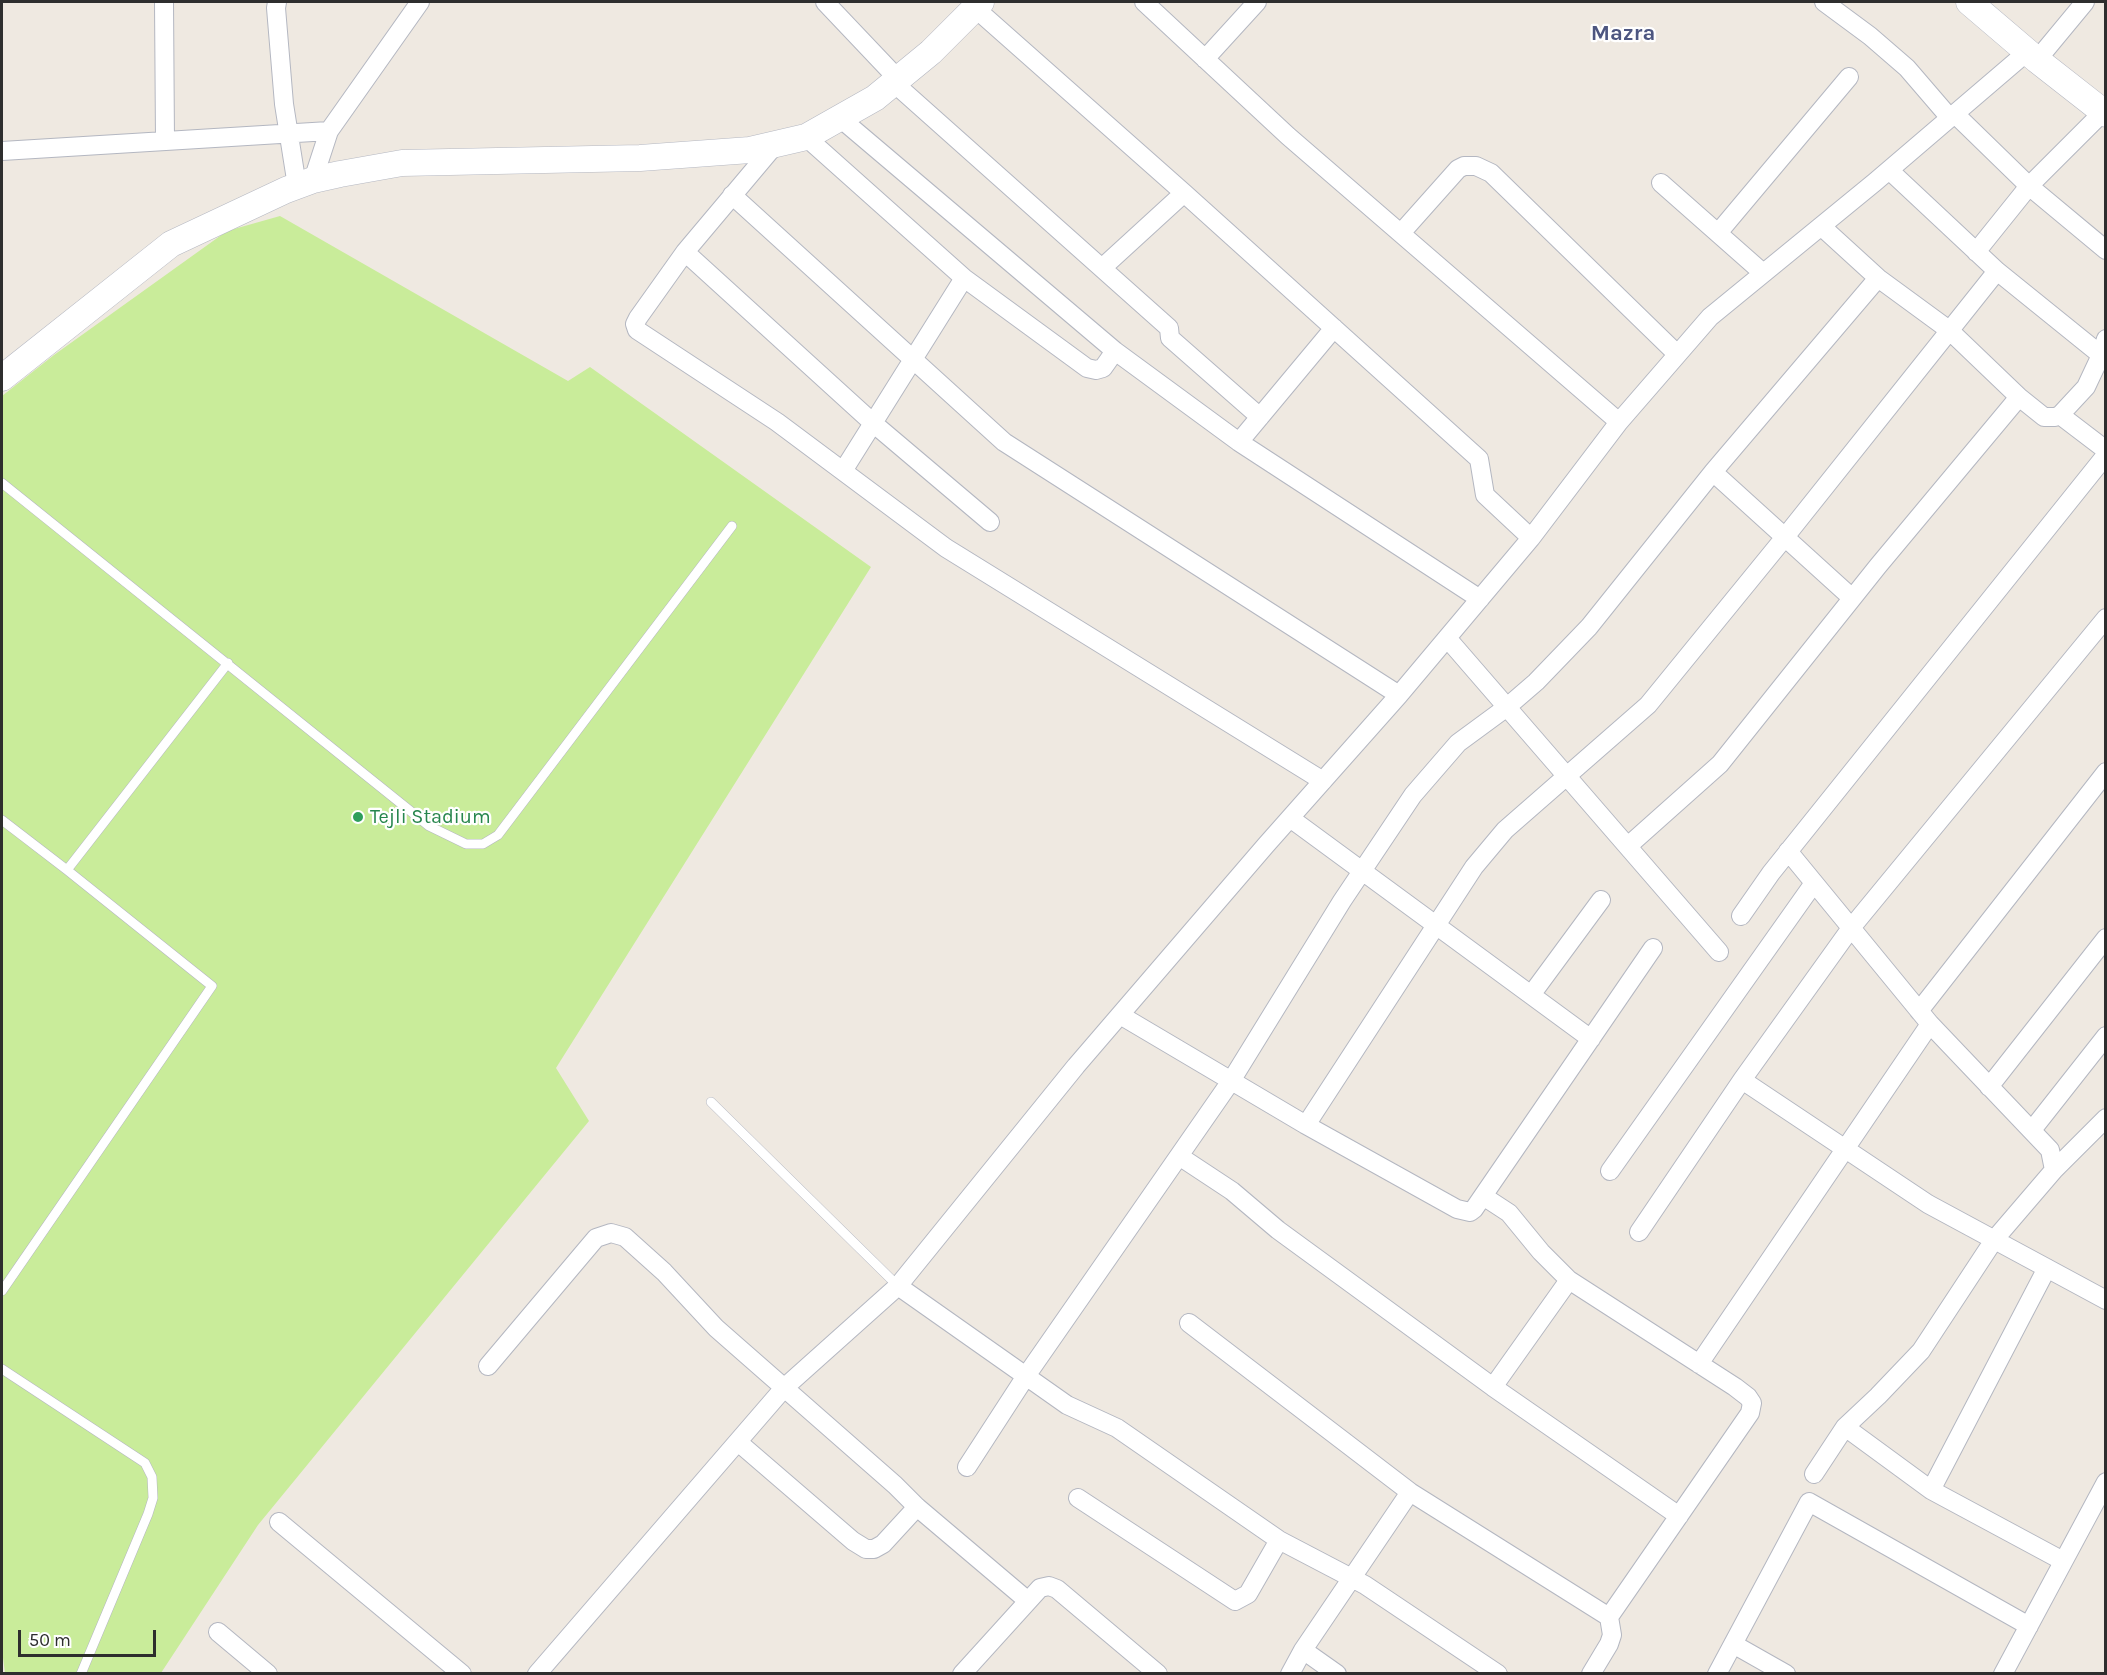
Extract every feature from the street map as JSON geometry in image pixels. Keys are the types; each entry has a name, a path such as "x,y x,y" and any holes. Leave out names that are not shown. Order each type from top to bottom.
{"street":[{"path":"164,2 165,141"},
{"path":"277,2 288,133 305,183"},
{"path":"305,183 329,131 420,2"},
{"path":"825,2 896,81 1169,327 1170,338 1260,417"},
{"path":"1144,2 1288,136 1618,422"},
{"path":"1205,59 1257,2"},
{"path":"1824,2 1870,36 1907,68 1953,116 2029,186 2106,250"},
{"path":"1969,2 2104,113 2029,186 1976,252"},
{"path":"543,1672 784,1388 898,1286 1076,1066 1399,695 1530,538 1618,422 1710,317 1953,116 2032,56 2085,2"},
{"path":"2,378 171,244 305,183 402,163 640,158 750,150 806,137 875,98 931,52 978,5 1479,459 1485,495 1530,538"},
{"path":"1718,233 1849,77"},
{"path":"840,118 1114,351 1239,442 1480,598"},
{"path":"2,151 329,131"},
{"path":"806,137 964,279 1088,368 1096,370 1103,368 1114,351"},
{"path":"775,145 685,252 638,318 635,324 638,330 777,422 946,548 1323,781"},
{"path":"1401,233 1458,169 1464,166 1476,166 1491,173 1677,354"},
{"path":"1821,226 1878,278 1949,330 2019,397 2044,417 2060,415 2086,387 2104,347 1997,271 1889,170"},
{"path":"1661,183 1763,273"},
{"path":"1102,268 1184,193"},
{"path":"732,195 1004,442 1399,695"},
{"path":"685,252 873,423 990,522"},
{"path":"1306,1125 1474,867 1504,830 1648,705 1997,271"},
{"path":"967,1467 1026,1376 1231,1081 1362,871 1413,795 1458,743 1507,707 1536,682 1589,627 1713,472 1878,278"},
{"path":"843,471 964,279"},
{"path":"1239,442 1334,328"},
{"path":"1628,846 1720,764 1852,598 2019,397"},
{"path":"2060,415 2106,450"},
{"path":"1741,916 1788,851 2106,455"},
{"path":"1713,472 1852,598"},
{"path":"1639,1232 1742,1080 1851,928 2106,618"},
{"path":"1447,638 1719,952"},
{"path":"1700,1364 1846,1149 1925,1017 2106,772"},
{"path":"1290,818 1591,1039"},
{"path":"1788,851 1925,1017 2050,1150 2054,1170"},
{"path":"1610,1171 1814,883"},
{"path":"1531,994 1601,900"},
{"path":"1989,1087 2106,938"},
{"path":"1120,1015 1306,1125 1462,1211 1470,1212 1653,948"},
{"path":"2032,1130 2106,1036"},
{"path":"1742,1080 1928,1204 2106,1300"},
{"path":"1814,1474 1845,1426 1878,1396 1921,1351 1994,1240 2054,1170 2106,1118"},
{"path":"1179,1156 1232,1191 1278,1230 1493,1387 1678,1516"},
{"path":"1483,1196 1509,1213 1541,1252 1569,1280 1735,1387 1752,1403 1750,1413 1609,1617 1612,1635 1593,1673"},
{"path":"489,1366 596,1238 611,1233 625,1238 664,1272 716,1328 917,1507 1028,1601"},
{"path":"1931,1490 2047,1268"},
{"path":"1493,1387 1569,1280"},
{"path":"898,1286 1067,1405 1117,1428 1279,1540 1365,1585 1498,1674"},
{"path":"1190,1323 1410,1492 1609,1617"},
{"path":"1845,1426 1931,1490 2063,1561"},
{"path":"738,1442 853,1541 866,1549 874,1549 883,1544 917,1507"},
{"path":"2003,1674 2106,1482"},
{"path":"1290,1674 1303,1650 1410,1492"},
{"path":"1078,1498 1235,1601 1248,1594 1279,1540"},
{"path":"1717,1674 1809,1502 2029,1626"},
{"path":"279,1522 462,1674"},
{"path":"962,1674 1040,1588 1048,1586 1057,1589 1158,1674"},
{"path":"218,1632 268,1674"},
{"path":"1733,1644 1786,1674"},
{"path":"1303,1650 1337,1674"}],"lane":[{"path":"2,483 429,826 466,844 483,844 498,835 732,526"},
{"path":"67,870 228,663"},
{"path":"2,820 212,986 2,1291"},
{"path":"711,1102 898,1286"},
{"path":"2,1369 145,1462 152,1477 153,1498 148,1514 81,1674"}],"green space":[{"name":"Tejli Stadium","path":"280,216 568,381 590,367 871,567 556,1068 589,1121 258,1525 161,1673 5,1673 2,1650 2,396 54,355 227,231"}],"place":[{"name":"Tejli Stadium","path":"358,817"}],"district":[{"name":"Mazra","path":"1623,34"}]}
